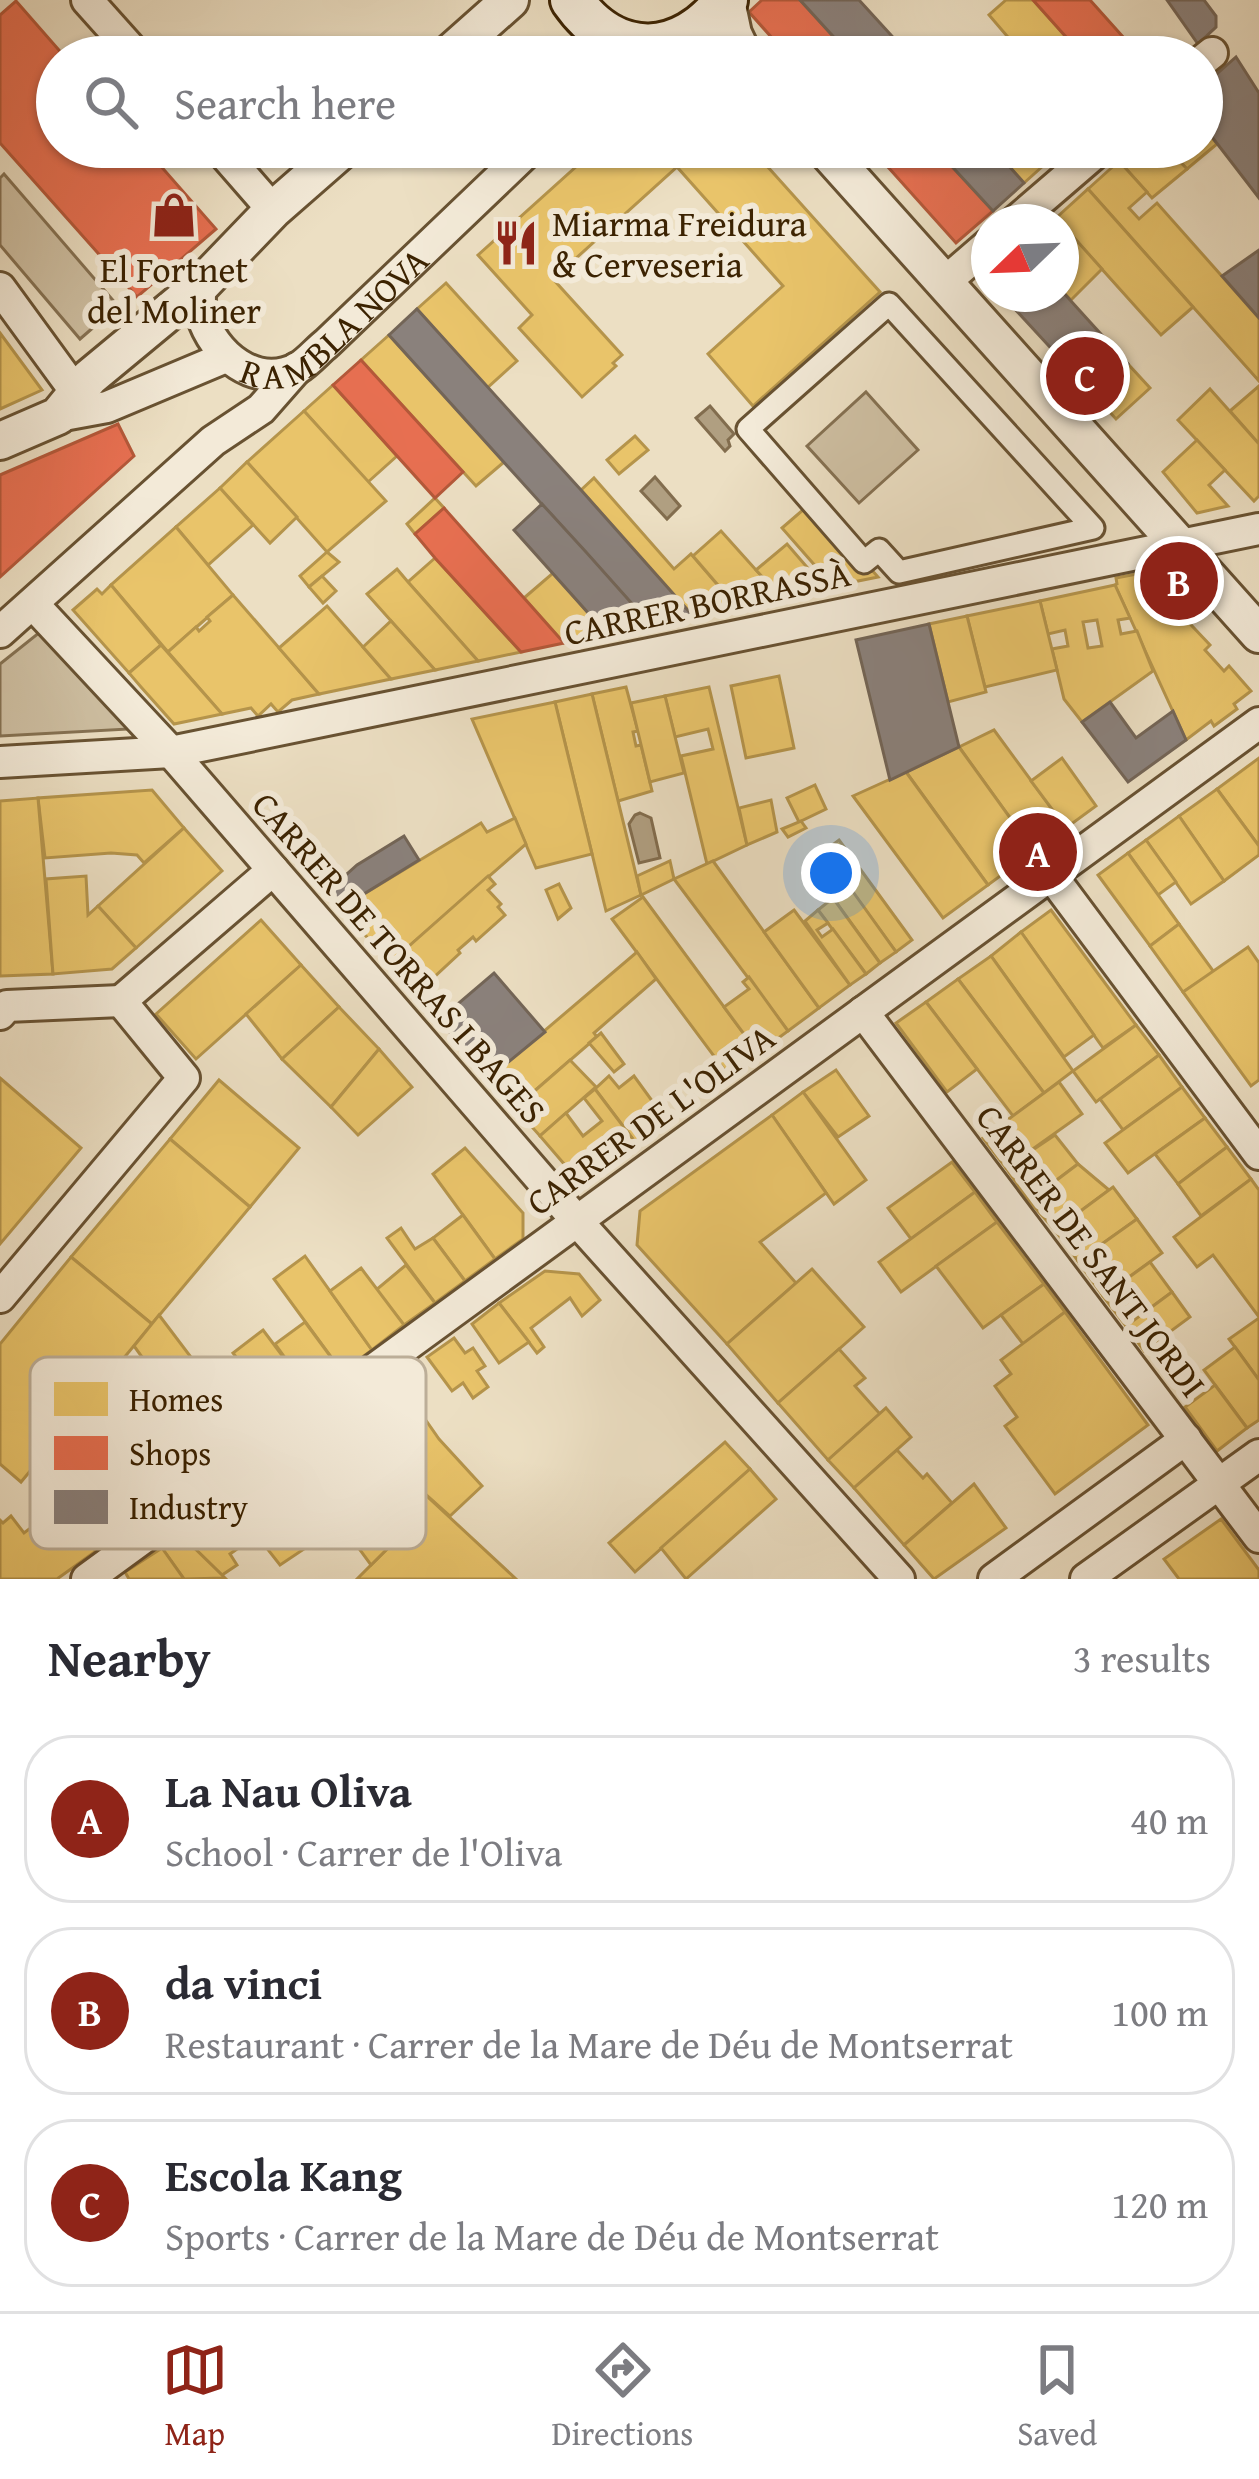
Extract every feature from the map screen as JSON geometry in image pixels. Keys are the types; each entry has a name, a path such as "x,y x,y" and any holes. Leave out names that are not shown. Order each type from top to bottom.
{"main road":[{"path":"572,0 586,20 609,36"},
{"path":"687,36 710,21 726,0"}],"street":[{"path":"88,0 120,36"},
{"path":"470,36 510,0"},
{"path":"726,0 734,36"},
{"path":"692,34 698,36"},
{"path":"237,168 274,210"},
{"name":"RAMBLA NOVA","path":"321,168 200,286 200,312 211,335 236,363 270,376 297,368 327,343 510,168"},
{"path":"842,168 1259,634"},
{"path":"1036,204 1078,168"},
{"path":"944,283 971,260"},
{"path":"0,441 68,405 89,378 200,286"},
{"path":"0,287 68,405"},
{"path":"890,304 1093,528 899,572 879,550 865,562 748,429 890,304"},
{"path":"68,405 107,407 236,363 241,400 213,441"},
{"path":"0,632 213,441 261,409 297,368"},
{"name":"CARRER BORRASSÀ","path":"0,762 171,752 1259,529"},
{"name":"CARRER DE TORRAS I BAGES","path":"33,604 171,752 577,1221 899,1579"},
{"name":"CARRER DE L'OLIVA","path":"391,1357 1259,723"},
{"path":"0,1014 7,1006 121,1001 273,870"},
{"path":"1051,875 1259,1154"},
{"path":"0,1297 184,1078 121,1001"},
{"name":"CARRER DE SANT JORDI","path":"863,1012 1259,1537"},
{"path":"994,1579 1186,1439"},
{"path":"1086,1579 1259,1455"},
{"name":"CARRER DE L'OLIVA","path":"87,1579 128,1549"}],"shaded area":[{"path":"4,174 118,306 80,339 0,245 0,178"},
{"path":"866,392 918,450 859,503 807,446"},
{"path":"710,406 734,434 725,451 696,418"},
{"path":"655,477 680,506 667,519 641,491"},
{"path":"40,632 129,729 0,736 0,664"},
{"path":"640,813 651,818 660,858 639,863 629,824"}],"building: Homes":[{"path":"1006,0 1033,0 1065,36 1007,36 989,15"},
{"path":"575,168 676,168 553,279 622,355 582,397 519,328 532,315 478,255"},
{"path":"678,168 769,168 880,292 753,406 708,354 783,286"},
{"path":"1011,168 1041,168 1024,183"},
{"path":"1111,168 1125,168 1147,192 1129,208 1139,219 1157,203 1259,318 1259,381 1088,189"},
{"path":"1125,168 1187,169 1152,198"},
{"path":"1088,189 1193,307 1161,335 1079,244 1079,204 1071,204"},
{"path":"1079,243 1102,269 1079,292"},
{"path":"446,283 517,361 487,388 417,309"},
{"path":"0,333 42,390 0,409"},
{"path":"389,335 504,462 476,486 361,360"},
{"path":"1128,364 1150,388 1116,419 1094,395"},
{"path":"333,385 397,456 368,482 304,411"},
{"path":"1259,386 1259,444 1230,411"},
{"path":"1210,389 1259,444 1259,496 1254,501 1178,420"},
{"path":"304,411 386,501 327,552 247,462"},
{"path":"635,436 648,450 619,474 607,460"},
{"path":"1197,440 1225,470 1209,485 1228,506 1197,513 1163,472"},
{"path":"247,462 297,517 270,543 220,488"},
{"path":"594,478 674,569 691,554 736,606 693,616 581,490"},
{"path":"220,488 253,525 208,565 176,527"},
{"path":"435,498 444,508 415,534 407,524"},
{"path":"804,509 818,509 878,577 833,586 782,528"},
{"path":"176,527 233,595 168,652 111,585"},
{"path":"721,531 781,597 736,606 693,556"},
{"path":"787,544 825,588 781,597 756,570"},
{"path":"327,552 339,562 309,587 300,576"},
{"path":"435,558 521,652 478,661 408,582"},
{"path":"397,569 478,661 435,670 367,594"},
{"path":"553,573 607,634 564,643 524,598"},
{"path":"1142,573 1210,645 1205,650 1224,671 1229,666 1251,691 1234,704 1237,709 1186,740 1115,585 1116,578"},
{"path":"322,576 336,591 323,603 309,587"},
{"path":"111,585 161,645 129,673 73,610 97,589 102,594"},
{"path":"1115,585 1130,618 1118,620 1121,634 1137,631 1153,671 1082,722 1064,699 1052,649 1068,646 1065,630 1048,634 1040,601","holes":["1097,620 1102,646 1088,648 1083,622"]},
{"path":"233,595 319,694 292,700 278,712 271,704 258,716 251,708 222,714 168,652 196,627 199,631 210,621 207,617"},
{"path":"1040,601 1057,670 985,687 967,616"},
{"path":"327,606 391,679 319,694 279,648"},
{"path":"967,616 986,692 948,702 929,624"},
{"path":"391,621 435,670 391,679 363,647"},
{"path":"161,645 222,714 174,724 141,687 129,673"},
{"path":"779,676 794,748 746,758 731,686"},
{"path":"626,687 638,731 633,732 636,746 641,745 652,791 618,801 592,694"},
{"path":"709,687 747,845 707,864 681,756 713,749 708,729 675,737 665,696"},
{"path":"592,694 641,895 606,911 555,702"},
{"path":"665,696 684,773 650,782 631,703"},
{"path":"555,702 592,854 536,868 472,719"},
{"path":"994,730 1066,828 1034,851 959,747"},
{"path":"959,747 1034,851 988,885 906,772"},
{"path":"1062,758 1096,806 1066,828 1031,781"},
{"path":"1259,758 1259,846 1217,789"},
{"path":"906,772 988,885 943,918 853,796"},
{"path":"815,785 826,809 799,822 787,798"},
{"path":"1217,789 1259,846 1259,855 1224,881 1179,816"},
{"path":"152,790 184,828 144,863 137,855 111,853 45,858 38,798"},
{"path":"38,798 53,974 0,976 0,801"},
{"path":"771,800 777,832 747,845 739,808"},
{"path":"1179,816 1224,881 1191,904 1146,840"},
{"path":"515,818 526,844 390,963 341,908 481,823 487,832"},
{"path":"801,821 806,828 788,837 782,829"},
{"path":"184,828 222,871 136,948 98,906"},
{"path":"839,840 912,940 896,952 823,852"},
{"path":"1146,840 1176,882 1158,895 1128,853"},
{"path":"1128,853 1179,924 1150,946 1098,875"},
{"path":"670,861 674,879 641,895 637,876"},
{"path":"713,861 819,1008 788,1031 674,879"},
{"path":"86,876 88,915 98,906 136,948 112,969 53,974 46,879"},
{"path":"488,876 495,884 488,890 505,915 458,950 433,978 413,956 396,970 390,963"},
{"path":"846,882 896,952 880,963 830,894"},
{"path":"559,884 571,908 558,919 546,890"},
{"path":"643,897 758,1053 728,1075 612,919"},
{"path":"833,898 880,963 866,974 818,910"},
{"path":"794,910 850,985 819,1008 764,932"},
{"path":"818,910 828,923 817,930 822,937 833,929 866,974 850,985 805,921"},
{"path":"1051,910 1136,1025 1103,1048 1021,932"},
{"path":"261,920 301,965 196,1059 156,1014"},
{"path":"1179,924 1214,972 1183,992 1150,946"},
{"path":"1021,932 1094,1035 1064,1057 991,956"},
{"path":"1248,947 1259,963 1259,1080 1251,1086 1183,992"},
{"path":"637,952 656,979 515,1108 489,1078"},
{"path":"991,956 1073,1071 1044,1093 958,979"},
{"path":"301,965 339,1007 282,1059 246,1014"},
{"path":"749,977 788,1031 758,1053 724,1007 749,989 743,982"},
{"path":"958,979 1044,1093 1013,1116 926,1002"},
{"path":"926,1002 977,1069 947,1092 896,1023"},
{"path":"339,1007 379,1049 331,1107 282,1059"},
{"path":"1136,1025 1159,1055 1096,1102 1073,1071"},
{"path":"601,1033 624,1064 614,1072 589,1043"},
{"path":"379,1049 412,1087 358,1135 331,1107"},
{"path":"1159,1055 1182,1087 1123,1130 1100,1099"},
{"path":"570,1060 596,1087 540,1136 515,1108"},
{"path":"836,1070 869,1116 838,1137 803,1092"},
{"path":"609,1076 619,1088 634,1076 666,1120 635,1142 595,1089"},
{"path":"0,1078 81,1148 0,1244"},
{"path":"219,1080 299,1148 250,1207 170,1139"},
{"path":"1059,1082 1082,1114 1006,1168 983,1138"},
{"path":"1182,1087 1205,1118 1128,1173 1105,1143"},
{"path":"595,1089 635,1142 600,1168 565,1165 540,1136 566,1113 583,1136 602,1121 584,1098"},
{"path":"803,1092 866,1180 834,1204 772,1115"},
{"path":"772,1115 826,1193 760,1242 796,1283 727,1344 637,1245 640,1211"},
{"path":"1205,1118 1227,1147 1178,1184 1155,1154"},
{"path":"1055,1135 1078,1164 1029,1201 1006,1168"},
{"path":"170,1139 250,1207 152,1324 71,1257"},
{"path":"1227,1147 1251,1179 1201,1216 1178,1184"},
{"path":"465,1148 523,1213 523,1239 495,1259 433,1174"},
{"path":"952,1162 975,1192 911,1239 888,1208"},
{"path":"1078,1164 1109,1190 1055,1230 1029,1201"},
{"path":"1251,1179 1259,1190 1259,1317 1213,1255 1197,1267 1174,1237"},
{"path":"1113,1187 1137,1219 1078,1261 1055,1230"},
{"path":"975,1192 997,1222 901,1292 879,1262"},
{"path":"463,1215 495,1259 465,1281 433,1238"},
{"path":"1137,1219 1162,1253 1103,1296 1078,1261"},
{"path":"997,1222 1044,1284 983,1328 936,1266"},
{"path":"401,1228 415,1249 433,1238 465,1281 435,1303 387,1238"},
{"path":"305,1256 372,1350 362,1357 331,1357 274,1279"},
{"path":"71,1257 152,1324 125,1357 30,1357 30,1471 21,1482 0,1464 0,1344"},
{"path":"1150,1262 1172,1292 1126,1326 1103,1296"},
{"path":"406,1265 435,1303 404,1325 376,1290"},
{"path":"361,1268 404,1325 372,1350 330,1291"},
{"path":"812,1269 864,1327 778,1403 727,1344"},
{"path":"545,1271 579,1274 600,1300 582,1316 570,1298 531,1328 544,1347 537,1353 499,1303"},
{"path":"1044,1284 1065,1312 1023,1344 1001,1315"},
{"path":"1172,1292 1190,1317 1144,1351 1126,1326"},
{"path":"499,1303 529,1342 499,1363 472,1324"},
{"path":"1065,1312 1148,1425 1055,1494 1005,1426 1017,1417 995,1386 1011,1374 1001,1360"},
{"path":"159,1315 191,1357 142,1357 134,1346"},
{"path":"1259,1318 1259,1380 1229,1339"},
{"path":"305,1322 331,1357 284,1357 275,1344"},
{"path":"263,1330 283,1357 236,1357 233,1353"},
{"path":"454,1338 465,1353 473,1348 485,1366 477,1371 488,1387 473,1398 463,1383 452,1391 427,1357"},
{"path":"1235,1347 1259,1380 1259,1420 1247,1428 1204,1370"},
{"path":"839,1349 865,1378 855,1386 880,1414 828,1460 778,1403"},
{"path":"1215,1385 1247,1428 1217,1451 1185,1407"},
{"path":"886,1408 911,1437 854,1488 828,1460"},
{"path":"426,1420 482,1486 450,1516 426,1494"},
{"path":"725,1442 750,1469 635,1572 609,1543"},
{"path":"897,1450 952,1503 904,1545 854,1488"},
{"path":"750,1469 776,1499 686,1579 661,1548"},
{"path":"974,1484 1006,1528 934,1579 904,1545"},
{"path":"426,1495 516,1579 357,1579 387,1549 426,1549"},
{"path":"11,1516 24,1533 30,1528 30,1549 96,1551 57,1579 0,1579 0,1520 3,1523"},
{"path":"1221,1519 1259,1570 1259,1579 1179,1579 1164,1559"},
{"path":"163,1549 195,1549 225,1578 184,1579"},
{"path":"163,1549 184,1579 129,1579 125,1572"},
{"path":"195,1549 237,1549 230,1554 237,1565 222,1575"},
{"path":"267,1549 304,1549 280,1565"},
{"path":"359,1549 387,1549 371,1565"}],"building: Shops":[{"path":"762,0 800,0 833,36 770,36 749,12"},
{"path":"1033,0 1090,0 1122,36 1065,36"},
{"path":"16,1 47,36 36,36 36,168 162,168 216,229 137,297 0,143 0,15"},
{"path":"889,168 953,168 987,204 971,204 971,230 956,243"},
{"path":"361,360 463,472 435,498 333,385"},
{"path":"118,424 134,456 0,577 0,475"},
{"path":"444,508 564,643 521,652 435,558 415,534"}],"building: Industry":[{"path":"800,0 859,0 892,36 833,36"},
{"path":"1167,0 1204,0 1216,16 1216,27 1206,36 1192,36"},
{"path":"1236,57 1259,93 1259,198 1223,151 1223,68"},
{"path":"953,168 1011,168 1024,183 1001,204 987,204"},
{"path":"1259,250 1259,318 1222,276"},
{"path":"417,309 693,616 651,625 389,335"},
{"path":"1079,310 1128,364 1094,395 1018,312"},
{"path":"542,504 651,625 607,634 514,530"},
{"path":"929,624 959,747 890,780 856,640"},
{"path":"1110,702 1136,738 1173,711 1186,740 1128,782 1082,722"},
{"path":"404,836 419,860 341,908 327,892 357,865"},
{"path":"314,862 328,879 321,886 306,868"},
{"path":"494,973 545,1032 489,1078 439,1020"}],"place":[{"name":"El Fortnet del Moliner","path":"174,215"},
{"name":"Miarma Freidura & Cerveseria","path":"516,243"},
{"name":"Escola Kang","path":"1085,376"},
{"name":"da vinci","path":"1179,581"},
{"name":"La Nau Oliva","path":"1038,852"}]}
